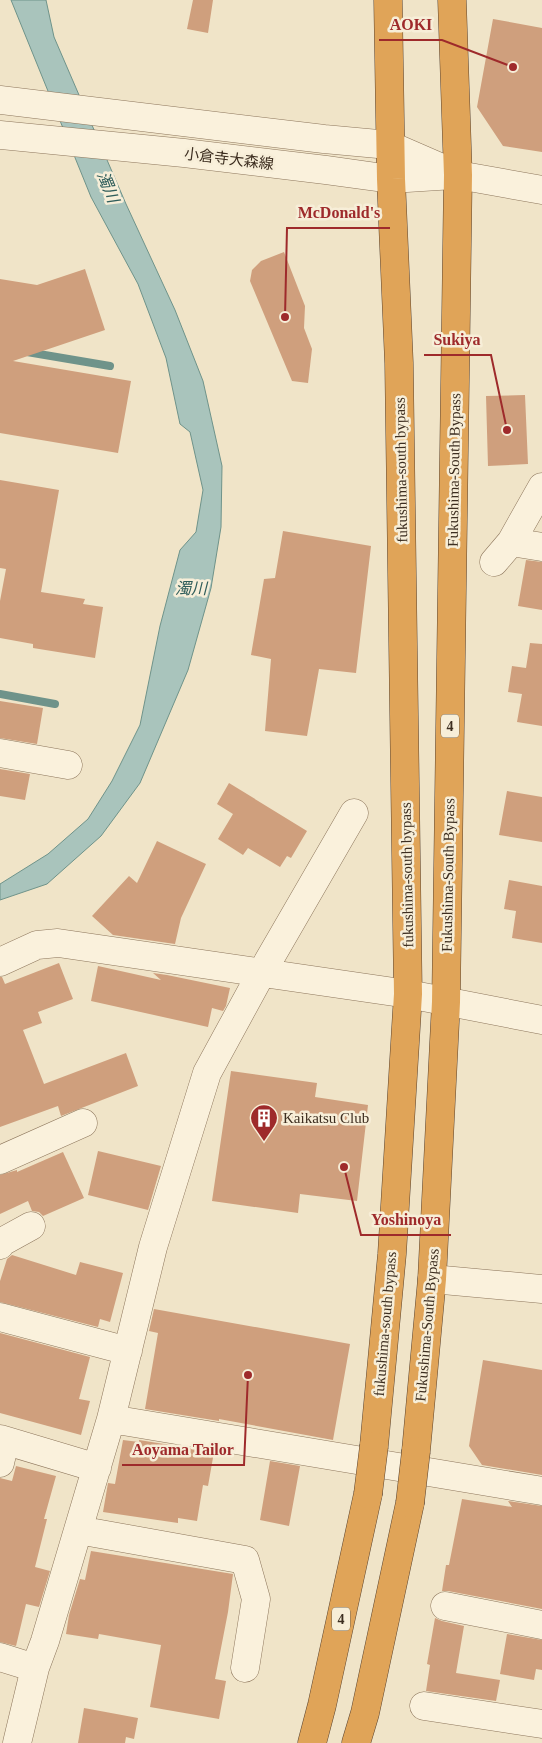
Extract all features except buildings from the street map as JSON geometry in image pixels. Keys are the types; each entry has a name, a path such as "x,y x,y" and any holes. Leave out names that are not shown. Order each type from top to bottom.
{"highway":[{"name":"fukushima-south bypass","path":"312,1743 368,1494 392,1254 408,994 400,363 390,179 388,0"},
{"name":"Fukushima-South Bypass","path":"356,1743 365,1712 410,1503 432,1279 446,1002 458,175 452,0"}],"street":[{"path":"0,100 324,139 390,145 458,175 542,190"},
{"name":"小倉寺大森線","path":"0,135 184,153 390,179 458,175"},
{"path":"542,487 502,552 542,548"},
{"path":"0,753 68,765"},
{"path":"17,1743 35,1668 111,1420 154,1247 207,1073 262,972 354,813"},
{"path":"0,962 37,945 58,943 408,994 542,1020"},
{"path":"0,1160 83,1123"},
{"path":"0,1246 2,1242 31,1226"},
{"path":"432,1279 542,1289"},
{"path":"0,1317 128,1351"},
{"path":"111,1420 542,1491"},
{"path":"2,1447 97,1468"},
{"path":"78,1530 245,1560 256,1599 245,1668"},
{"path":"445,1606 542,1625"},
{"path":"0,1657 35,1668"},
{"path":"424,1706 542,1724"}],"water":[{"name":"濁川","path":"11,0 46,0 54,37 126,204 175,310 203,381 222,466 221,527 211,588 188,670 140,783 101,836 47,884 0,900 0,884 48,854 88,819 112,781 140,725 160,626 180,550 196,532 203,490 190,432 180,424 166,358 138,284 91,197"}],"waterway":[{"path":"27,352 110,366"},
{"path":"0,694 55,704"}],"place":[{"name":"AOKI","path":"513,67"},
{"name":"McDonald's","path":"285,317"},
{"name":"Sukiya","path":"507,430"},
{"name":"Kaikatsu Club","path":"264,1142"},
{"name":"Yoshinoya","path":"344,1167"},
{"name":"Aoyama Tailor","path":"248,1375"}]}
